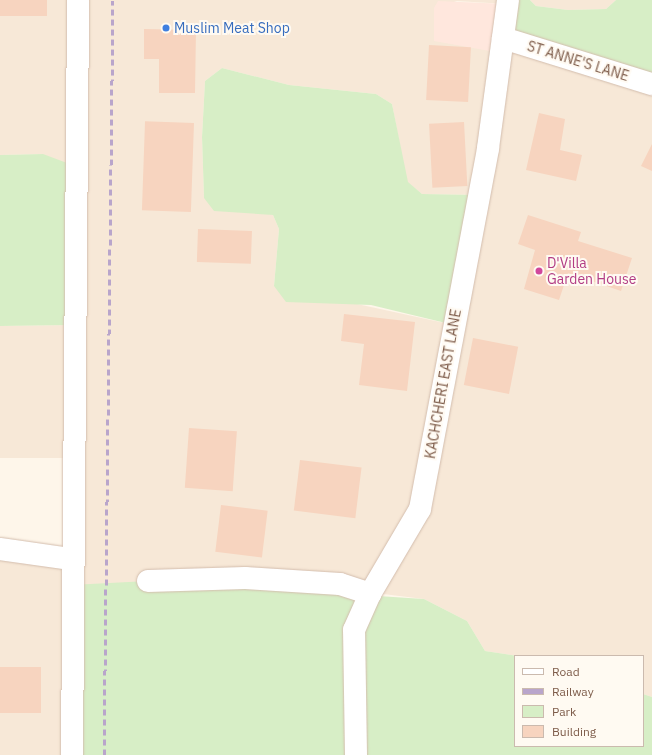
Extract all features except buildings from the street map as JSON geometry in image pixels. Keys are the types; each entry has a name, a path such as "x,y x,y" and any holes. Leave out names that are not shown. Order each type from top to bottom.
{"street":[{"path":"72,755 71,559 78,0"},
{"name":"KACHCHERI EAST LANE","path":"356,755 354,630 370,594 420,509 488,148 508,0"},
{"name":"ST ANNE'S LANE","path":"503,38 652,84"},
{"path":"0,549 71,559"},
{"path":"148,581 284,580 340,584 370,594"}],"shaded area":[{"path":"0,0 508,0 506,4 457,1 434,8 434,17 652,84 652,697 644,694 644,655 514,655 485,651 467,621 424,599 375,593 72,755 0,755 0,549 71,559 72,458 0,458 0,326 74,325 43,154 0,155","holes":["222,68 289,85 376,94 392,104 407,182 422,194 479,195 454,325 274,286 279,229 273,215 204,198 202,137 205,81"]},
{"path":"530,0 616,0 606,9 568,10 536,6"},
{"path":"438,1 506,4 501,53 434,41 434,8"}],"green space":[{"path":"508,0 530,0 536,6 568,10 606,9 616,0 652,0 652,84 503,38"},
{"path":"222,68 289,85 376,94 392,104 408,182 422,194 479,195 454,325 371,305 286,302 274,286 279,229 273,215 214,211 204,198 202,137 205,81"},
{"path":"43,154 75,166 74,325 0,326 0,155"},
{"path":"148,581 424,599 467,621 485,651 514,655 514,747 644,747 644,694 652,697 652,755 72,755 71,585"}],"railway":[{"path":"104,755 113,0"}],"place":[{"name":"Muslim Meat Shop","path":"166,28"},
{"name":"D'Villa Garden House","path":"539,271"}]}
